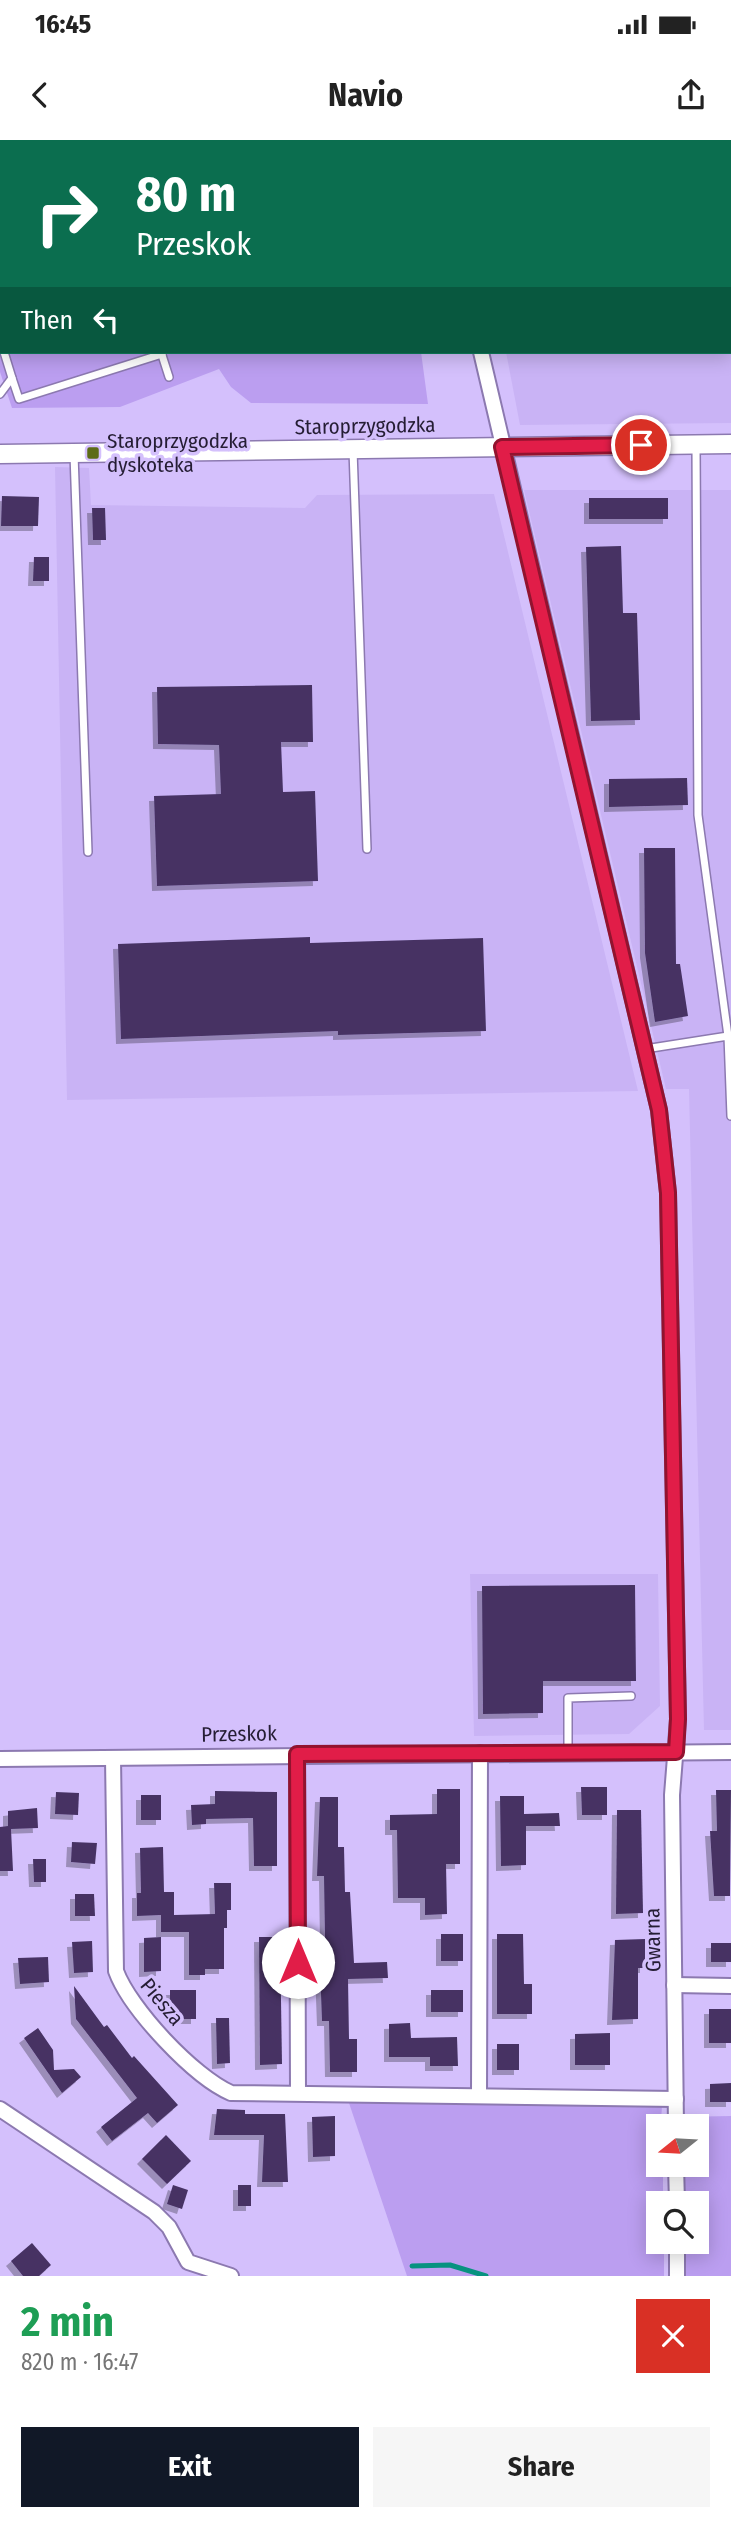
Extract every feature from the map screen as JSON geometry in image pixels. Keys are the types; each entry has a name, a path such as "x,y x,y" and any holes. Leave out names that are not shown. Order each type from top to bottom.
{"street":[{"name":"Gwarna","path":"481,354 659,1110 668,1193 678,1719 672,1796 676,2114"},
{"name":"Staroprzygodzka","path":"0,454 731,443"},
{"name":"Przeskok","path":"0,1759 297,1754 731,1752"},
{"path":"479,2096 480,1753"},
{"path":"297,1754 298,2093"},
{"name":"Piesza","path":"113,1758 114,1954 121,1986 188,2063 213,2085 231,2093 676,2099"},
{"path":"674,1984 731,1986"},
{"path":"0,2109 154,2211 169,2227 188,2262 230,2276"},
{"path":"677,2254 677,2276"}],"lane":[{"path":"5,354 19,399 158,354"},
{"path":"161,354 169,377"},
{"path":"0,394 12,377"},
{"path":"696,444 698,815 728,1037 731,1116"},
{"path":"353,449 367,849"},
{"path":"74,454 88,852"},
{"path":"645,1049 728,1037"},
{"path":"568,1753 568,1698 631,1696"}],"shaded area":[{"path":"0,354 421,354 428,404 251,403 231,387 219,369 120,407 12,408 0,372"},
{"path":"506,354 731,354 731,423 520,425"},
{"path":"55,467 89,468 91,505 305,508 317,495 494,494 638,1091 67,1100"},
{"path":"524,490 731,490 731,1730 704,1730 689,1089 666,1089"},
{"path":"470,1574 658,1574 660,1706 629,1734 474,1736"},
{"path":"349,2103 662,2106 661,2114 646,2114 646,2177 663,2177 663,2191 646,2191 646,2254 664,2254 664,2276 407,2276"},
{"path":"709,2116 731,2116 731,2276 681,2276 680,2254 709,2254 709,2191 680,2191 680,2177 709,2177"}],"building":[{"path":"2,496 39,497 38,526 1,526"},
{"path":"589,498 668,498 668,519 589,519"},
{"path":"92,508 105,508 106,540 93,540"},
{"path":"621,546 623,613 637,613 640,720 591,721 586,547"},
{"path":"34,557 49,557 49,581 33,581"},
{"path":"312,685 313,742 281,742 283,792 315,791 318,881 157,886 154,796 221,794 219,745 158,744 157,687"},
{"path":"687,778 688,805 609,807 609,779"},
{"path":"644,848 675,848 676,964 680,964 688,1016 655,1022 645,953"},
{"path":"310,937 310,943 483,938 486,1031 338,1035 338,1031 121,1039 118,944"},
{"path":"635,1585 636,1681 543,1681 543,1713 483,1714 482,1586"},
{"path":"581,1787 607,1787 607,1815 582,1815"},
{"path":"437,1789 460,1789 460,1864 446,1864 447,1914 425,1915 425,1898 398,1898 397,1830 390,1830 390,1815 437,1814"},
{"path":"716,1790 731,1790 730,1896 714,1896 710,1831 717,1831"},
{"path":"215,1791 277,1792 277,1866 254,1866 253,1818 206,1819 206,1824 192,1825 191,1805 215,1804"},
{"path":"56,1792 79,1793 78,1815 55,1814"},
{"path":"141,1795 161,1795 161,1820 141,1820"},
{"path":"500,1796 524,1796 524,1814 559,1813 560,1826 526,1826 526,1865 501,1866"},
{"path":"320,1797 338,1797 338,1847 344,1847 345,1892 350,1892 354,1963 387,1962 388,1978 348,1979 349,2039 357,2039 357,2072 330,2072 329,2021 322,2021 319,1938 325,1938 324,1876 317,1876"},
{"path":"37,1808 38,1828 11,1829 13,1871 0,1871 0,1827 8,1826 8,1811"},
{"path":"617,1810 641,1810 643,1913 616,1914"},
{"path":"72,1842 97,1843 95,1864 71,1862"},
{"path":"163,1847 164,1892 174,1892 174,1915 215,1914 214,1883 231,1883 231,1910 227,1910 227,1928 224,1928 224,1969 205,1969 205,1975 189,1975 189,1932 161,1932 161,1915 137,1916 137,1893 141,1893 140,1848"},
{"path":"33,1859 46,1859 46,1882 34,1882"},
{"path":"75,1894 94,1894 95,1916 75,1916"},
{"path":"441,1934 463,1934 463,1961 441,1961"},
{"path":"497,1934 523,1934 524,1984 532,1984 532,2014 497,2014"},
{"path":"161,1937 161,1971 144,1972 144,1938"},
{"path":"259,1937 280,1937 282,2064 260,2065"},
{"path":"645,1939 645,1968 638,1968 638,2019 612,2020 615,1940"},
{"path":"92,1941 93,1972 74,1973 72,1942"},
{"path":"711,1943 731,1943 731,1962 711,1962"},
{"path":"48,1957 49,1982 20,1984 18,1958"},
{"path":"74,1986 104,2027 107,2025 132,2058 134,2056 178,2105 157,2123 148,2113 112,2141 101,2127 137,2098 76,2019"},
{"path":"170,1990 196,1990 196,2019 179,2019 179,2010 170,2010"},
{"path":"431,1990 463,1990 463,2012 431,2012"},
{"path":"709,2009 731,2009 731,2043 709,2043"},
{"path":"216,2018 229,2018 230,2063 217,2064"},
{"path":"410,2023 411,2038 457,2037 458,2066 430,2066 430,2057 389,2057 389,2024"},
{"path":"38,2028 53,2050 54,2070 74,2069 81,2077 62,2093 24,2038"},
{"path":"610,2033 610,2065 575,2065 575,2034"},
{"path":"497,2044 519,2044 519,2070 497,2070"},
{"path":"731,2083 731,2102 710,2102 710,2084"},
{"path":"217,2109 245,2110 245,2114 285,2114 288,2182 262,2182 264,2135 214,2135"},
{"path":"335,2116 335,2156 313,2157 312,2117"},
{"path":"166,2135 191,2161 167,2184 142,2159"},
{"path":"173,2185 188,2190 182,2209 167,2204"},
{"path":"238,2185 251,2185 251,2206 238,2206"},
{"path":"32,2243 51,2265 39,2276 23,2276 11,2261"}],"waterway":[{"path":"412,2266 450,2265 486,2276"}],"place":[{"name":"Staroprzygodzka dyskoteka","path":"93,453"}],"route":[{"path":"298,1962 297,1754 676,1752 678,1719 668,1193 659,1110 502,447 641,445"}]}
